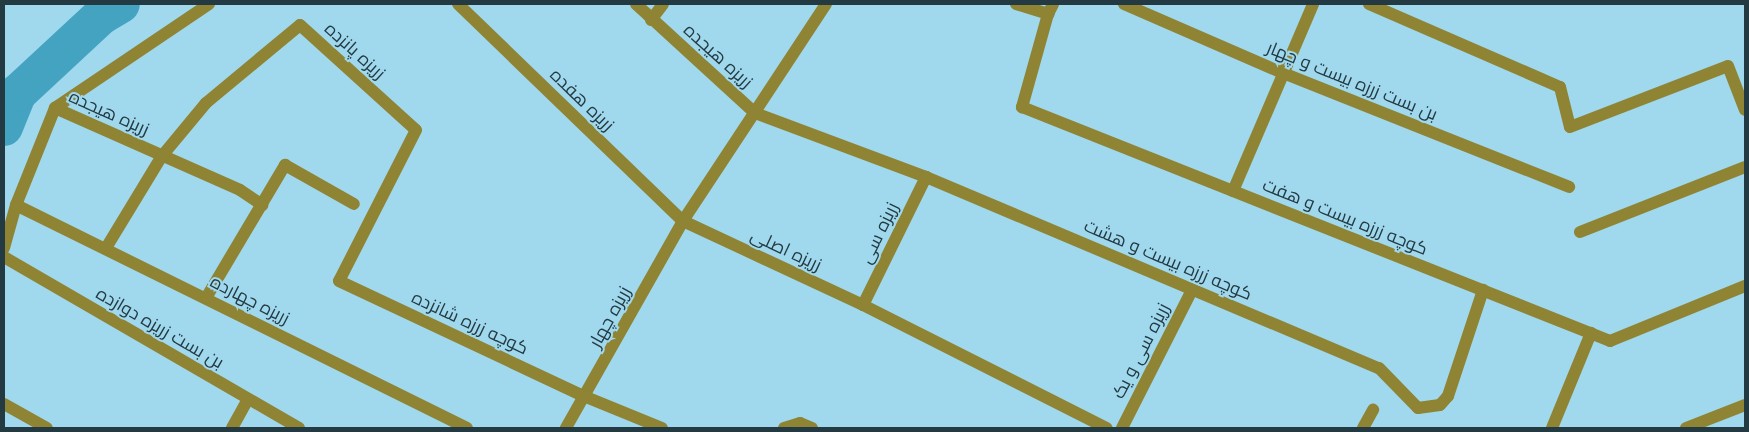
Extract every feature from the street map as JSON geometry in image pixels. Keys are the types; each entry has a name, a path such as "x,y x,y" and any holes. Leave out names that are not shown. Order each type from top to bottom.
{"street":[{"name":"زریزه هیجده","path":"55,108 209,4"},
{"name":"زریزه هفده","path":"458,4 683,221"},
{"name":"زریزه هیجده","path":"636,4 651,20 755,113"},
{"path":"651,20 663,4"},
{"path":"683,221 826,4"},
{"path":"1016,4 1051,9"},
{"name":"بن بست زرزه بیست و چهار","path":"1124,4 1283,73 1569,187"},
{"path":"1233,191 1313,4"},
{"path":"1369,4 1560,86 1570,127 1728,66 1745,110"},
{"name":"کوچه زرزه بیست و هفت","path":"1051,9 1022,106 1233,191 1610,341 1745,286"},
{"name":"زریزه پانزده","path":"106,248 162,156 206,103 300,25 416,130 338,281"},
{"name":"زریزه هیجده","path":"55,108 240,190 262,205"},
{"path":"4,248 16,205 55,108"},
{"name":"کوچه زرزه بیست و هشت","path":"755,113 926,177 1379,368 1418,408 1430,408 1440,405 1448,396 1483,290"},
{"path":"206,298 285,165 354,204"},
{"path":"1580,232 1745,167"},
{"name":"زریزه سی","path":"863,305 926,177"},
{"name":"زریزه چهارده","path":"16,205 467,428"},
{"name":"زریزه اصلی","path":"683,221 863,305 1107,428"},
{"name":"زریزه چهار","path":"566,428 586,397 683,221"},
{"name":"بن بست زریزه دوازده","path":"4,258 299,428"},
{"name":"کوچه زرزه شانزده","path":"338,281 586,397 662,428"},
{"name":"زریزه سی و یک","path":"1122,428 1192,290"},
{"path":"1552,428 1590,333"},
{"path":"232,428 248,398"},
{"path":"4,404 46,428"},
{"path":"1686,428 1745,405"},
{"path":"1363,428 1373,410"},
{"path":"784,428 800,423 812,428"}],"waterway":[{"path":"4,127 18,93 101,16 121,4"}]}
